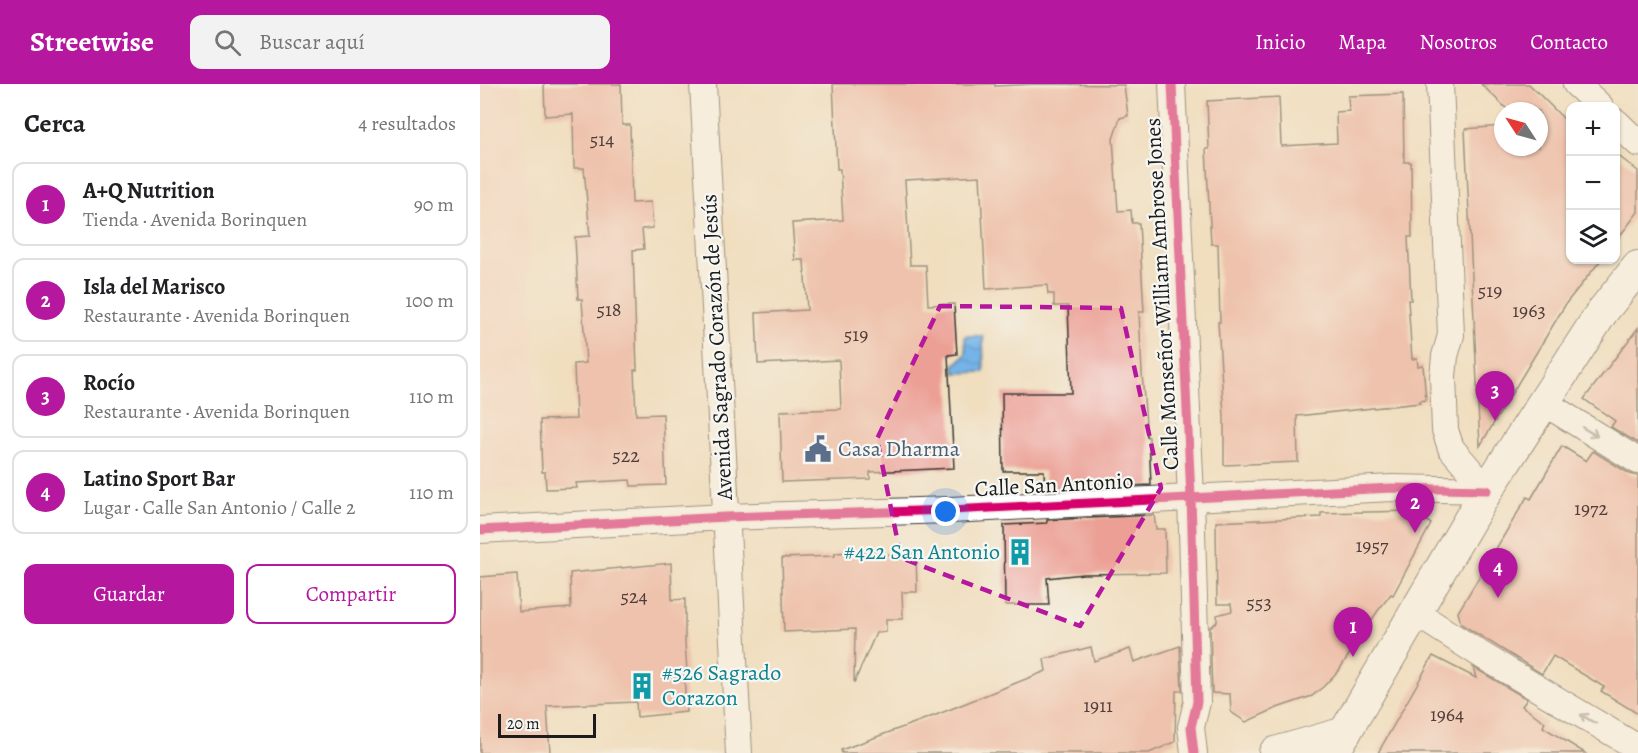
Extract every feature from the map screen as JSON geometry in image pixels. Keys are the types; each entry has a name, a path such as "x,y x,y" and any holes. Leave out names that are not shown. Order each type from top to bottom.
{"street":[{"name":"Avenida Sagrado Corazón de Jesús","path":"703,84 739,753"},
{"name":"Calle Monseñor William Ambrose Jones","path":"1172,84 1191,497 1197,702 1191,727 1194,753"},
{"path":"1441,84 1451,335 1445,356 1443,376 1445,429 1451,448 1487,490"},
{"path":"1576,84 1596,102"},
{"path":"1620,126 1638,143"},
{"path":"1275,753 1339,743 1487,490 1602,312 1638,267"},
{"path":"1543,402 1638,461"},
{"name":"Calle San Antonio","path":"480,530 1392,488 1487,490"},
{"path":"1416,613 1483,656 1638,748"}],"highlighted area":[{"path":"940,306 1121,308 1161,488 1080,626 901,558 877,439"}],"shaded area":[{"path":"480,84 522,84 540,490 480,493"}],"water":[{"path":"965,336 983,336 984,372 955,373 954,365 966,354"}],"building":[{"path":"544,84 621,84 622,125 630,125 632,203 651,202 653,228 642,229 644,249 633,250 637,370 634,370 636,415 663,414 666,485 631,486 630,480 576,483 577,488 546,489 545,472 542,472 540,420 576,419 574,364 586,363 582,299 578,299 575,237 590,236 584,168 574,168 573,114 545,116"},
{"path":"833,84 1124,85 1128,116 1120,118 1113,139 1118,211 1131,210 1132,223 1139,223 1144,312 1139,312 1151,485 1045,490 1044,471 1003,471 1002,393 1071,393 1068,306 1054,306 1054,294 1048,294 1047,285 986,289 980,176 905,180 910,265 926,265 928,305 954,304 957,354 948,355 954,468 870,472 870,479 782,482 780,411 841,409 839,360 758,364 756,313 807,310 804,260 795,260 792,223 843,220 840,169 837,169"},
{"path":"1481,84 1529,84 1547,102 1500,102"},
{"path":"1403,94 1404,162 1411,162 1412,237 1408,237 1411,300 1408,300 1412,359 1417,358 1418,366 1423,365 1426,400 1419,401 1420,403 1297,416 1298,462 1224,465 1224,416 1218,322 1220,322 1218,244 1211,244 1206,149 1209,149 1207,101 1279,97 1281,146 1337,143 1336,112 1349,111 1348,96"},
{"path":"1548,103 1566,121 1566,264 1598,264 1567,302 1480,446 1465,129 1494,127 1494,156 1548,156"},
{"path":"1620,157 1638,171 1638,212 1620,236"},
{"path":"1638,328 1638,443 1611,427 1615,421 1584,399"},
{"path":"1562,446 1586,461 1593,451 1630,474 1638,476 1638,714 1601,691 1604,687 1553,656 1542,674 1461,624 1458,612 1527,497 1531,499"},
{"path":"1413,511 1431,524 1393,595 1391,594 1377,612 1339,670 1324,686 1312,696 1246,722 1231,712 1230,694 1212,693 1210,627 1217,622 1217,615 1232,611 1231,604 1217,604 1216,522 1321,517 1321,513"},
{"path":"1154,515 1156,529 1165,529 1166,573 1083,574 1047,578 1049,605 1005,605 1004,525 1047,523 1047,520"},
{"path":"875,551 875,555 916,553 917,592 902,592 903,619 886,619 886,632 876,633 854,683 855,629 784,632 782,558 835,556 835,553"},
{"path":"671,563 672,600 685,599 686,712 637,717 636,702 547,706 550,753 480,753 480,577 517,574 519,612 571,608 570,573"},
{"path":"1180,646 1182,691 1176,691 1175,742 1149,753 842,753 841,750 1046,671 1044,659 1091,647 1094,661 1130,649 1134,662"},
{"path":"1433,656 1476,678 1473,667 1527,699 1522,706 1545,722 1543,727 1585,753 1378,753"}],"cycle path":[{"path":"1172,84 1191,497 1197,702 1191,727 1194,753"},
{"path":"480,530 1392,488 1487,490"}],"place":[{"name":"Rocío","path":"1495,421"},
{"name":"Casa Dharma","path":"818,449"},
{"name":"Isla del Marisco","path":"1415,533"},
{"name":"#422 San Antonio","path":"1020,552"},
{"name":"Latino Sport Bar","path":"1498,598"},
{"name":"A+Q Nutrition","path":"1353,657"},
{"name":"#526 Sagrado Corazon","path":"642,686"}]}
